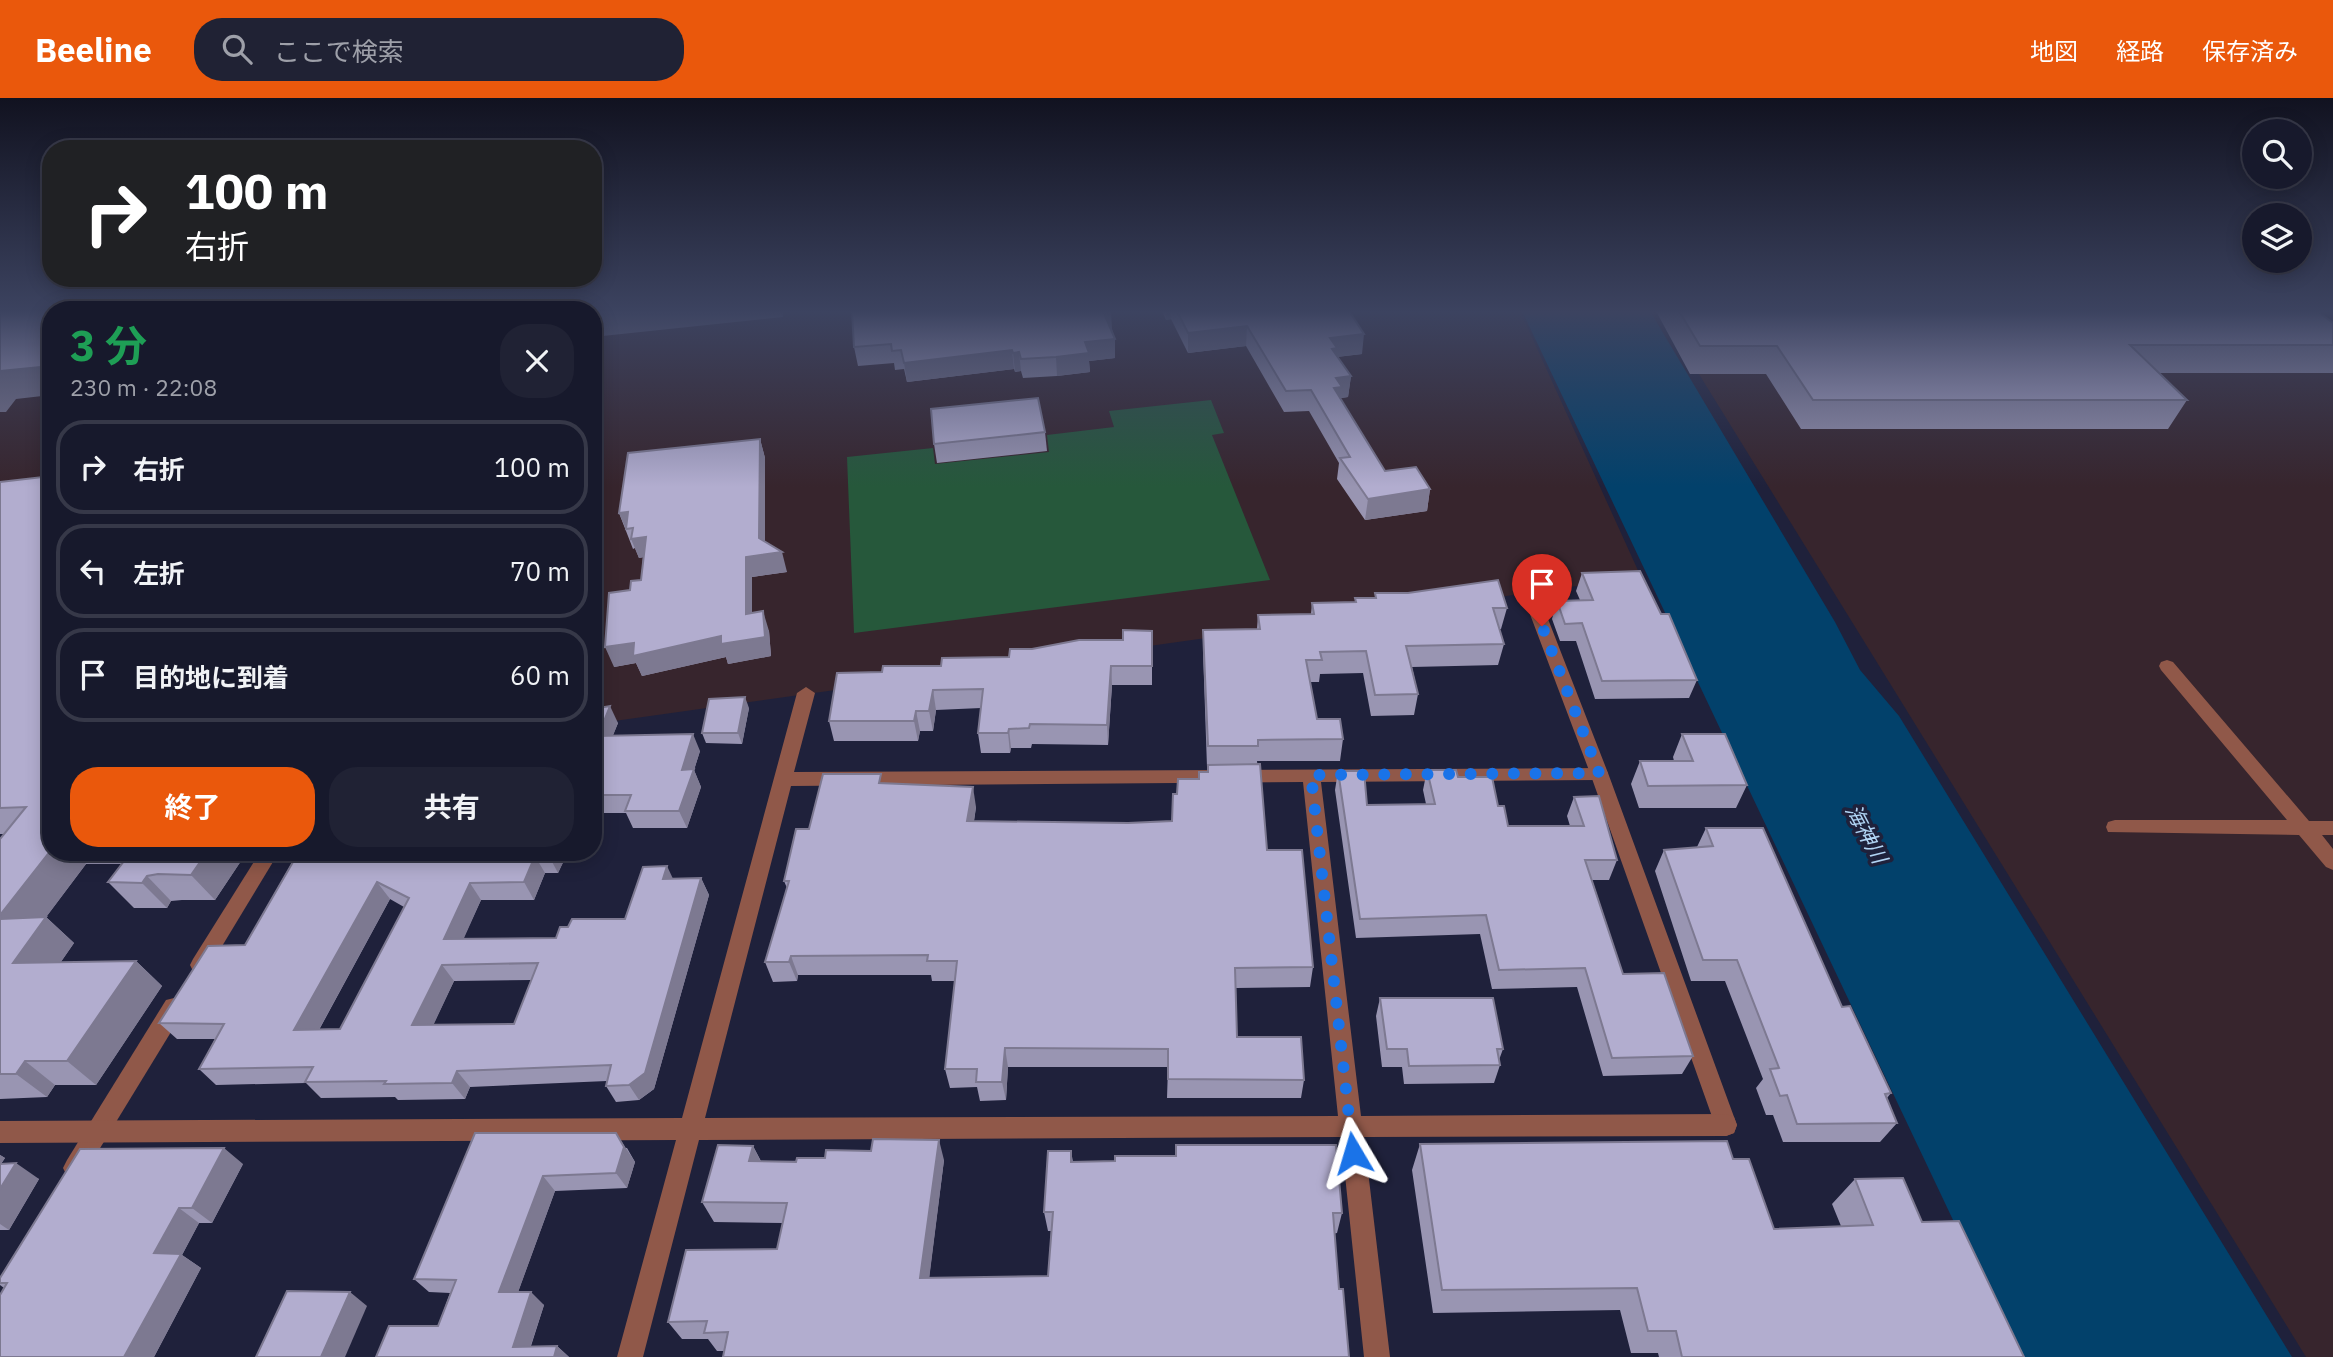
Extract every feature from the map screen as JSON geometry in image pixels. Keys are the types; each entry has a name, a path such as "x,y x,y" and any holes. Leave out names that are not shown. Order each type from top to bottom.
{"street":[{"path":"0,1132 1726,1125 1599,773 1533,601"},
{"path":"2166,666 2333,862"},
{"path":"630,1357 693,1130 806,693"},
{"path":"783,779 1599,773"},
{"path":"1311,775 1377,1357"},
{"path":"2115,827 2333,828"},
{"path":"62,1188 264,861"}],"shaded area":[{"path":"0,370 42,370 42,801 0,807"},
{"path":"602,370 1547,370 1641,577 602,723"},
{"path":"1696,370 2333,370 2333,1357 2306,1357"}],"green space":[{"path":"1211,400 1224,433 1212,435 1270,580 854,633 847,457 933,448 935,464 1049,452 1047,435 1114,427 1109,411"}],"water":[{"name":"海神川","path":"1550,370 1685,370 1835,622 1860,670 1899,716 2292,1357 2018,1357"}],"building":[{"path":"1273,370 1347,370 1351,376 1336,378 1342,387 1334,388 1385,471 1416,467 1430,489 1368,499 1340,458 1350,457 1311,390 1286,391"},
{"path":"1793,370 2156,370 2187,400 1813,400"},
{"path":"1038,398 1045,432 934,444 931,409"},
{"path":"760,439 759,538 782,552 746,557 746,614 763,611 765,637 721,644 721,636 633,656 634,643 605,647 609,593 630,590 631,581 641,580 646,537 631,539 633,528 626,529 628,512 619,513 628,453"},
{"path":"42,477 42,861 0,915 0,839 26,807 0,808 0,482"},
{"path":"1640,571 1661,614 1669,614 1697,680 1602,681 1582,623 1565,624 1557,601 1593,600 1582,573"},
{"path":"1498,580 1507,608 1493,608 1504,644 1406,646 1418,694 1375,695 1366,651 1320,652 1322,660 1306,660 1317,719 1340,719 1343,739 1258,740 1258,746 1208,746 1203,630 1260,629 1258,615 1314,614 1312,603 1356,602 1355,598 1376,598 1375,593 1408,593"},
{"path":"1123,630 1152,631 1152,666 1111,666 1107,725 1030,724 1029,728 1009,729 1008,733 978,733 983,689 933,690 929,711 916,711 914,721 829,721 837,673 882,672 883,666 941,666 942,658 1009,657 1010,649 1032,649 1079,640 1123,640"},
{"path":"745,697 738,733 702,733 709,699"},
{"path":"610,706 602,726 602,707"},
{"path":"693,734 682,770 694,769 679,811 625,811 631,795 602,795 602,736"},
{"path":"1682,734 1725,734 1747,785 1648,786 1640,761 1693,761"},
{"path":"1260,764 1267,850 1302,850 1313,967 1235,968 1237,1037 1301,1037 1304,1080 1168,1079 1168,1049 1005,1048 1002,1082 976,1082 977,1069 945,1069 957,961 927,961 928,955 791,956 789,962 765,962 789,881 784,881 796,829 809,829 823,774 881,774 879,783 973,787 967,821 1128,823 1172,821 1173,794 1177,794 1178,779 1199,779 1199,772 1208,772 1208,765"},
{"path":"1427,770 1456,770 1458,777 1492,777 1498,806 1504,806 1508,826 1584,826 1574,797 1599,796 1617,860 1585,860 1623,974 1664,973 1693,1056 1612,1058 1585,968 1499,970 1486,915 1360,919 1338,771 1364,771 1367,805 1435,804"},
{"path":"1706,828 1763,828 1842,1007 1850,1006 1891,1093 1885,1094 1897,1123 1797,1124 1787,1095 1780,1096 1770,1069 1779,1068 1737,960 1703,960 1664,850 1713,846"},
{"path":"124,861 201,861 191,875 158,874 147,876 142,883 108,882"},
{"path":"294,861 533,861 524,882 470,883 444,939 556,938 560,927 568,927 572,919 625,919 643,867 667,866 663,879 701,878 645,1073 629,1085 606,1086 611,1065 457,1071 452,1083 384,1084 386,1081 305,1082 313,1067 199,1069 224,1024 159,1023 208,946 245,945","holes":["377,882 409,898 340,1029 294,1030","538,963 514,1024 412,1025 442,965"]},
{"path":"46,917 13,963 136,961 67,1061 25,1061 16,1074 0,1074 0,919"},
{"path":"1380,998 1493,998 1503,1049 1497,1049 1500,1065 1409,1066 1407,1049 1387,1049"},
{"path":"475,1133 616,1133 624,1147 616,1173 543,1176 499,1292 531,1292 513,1347 557,1346 554,1357 376,1357 389,1326 438,1326 456,1280 414,1279"},
{"path":"873,1139 939,1140 920,1278 1048,1276 1053,1212 1044,1212 1048,1151 1071,1151 1071,1162 1115,1161 1115,1156 1176,1156 1176,1145 1336,1145 1342,1213 1333,1213 1339,1289 1343,1289 1349,1357 723,1357 728,1332 704,1333 707,1321 668,1322 686,1250 777,1249 787,1203 702,1202 718,1145 753,1146 749,1161 796,1162 797,1158 825,1158 826,1150 871,1151"},
{"path":"1727,1141 1733,1159 1749,1159 1774,1229 1873,1225 1855,1179 1903,1178 1922,1222 1959,1221 2024,1357 1682,1357 1676,1331 1648,1331 1637,1288 1442,1290 1420,1144"},
{"path":"224,1148 192,1208 179,1208 154,1253 181,1254 124,1357 0,1357 0,1295 7,1283 0,1283 0,1278 80,1149"},
{"path":"16,1163 0,1189 0,1164"},
{"path":"287,1291 350,1292 321,1357 256,1357"}],"route":[{"path":"1353,1153 1311,775 1599,773 1542,626"}]}
